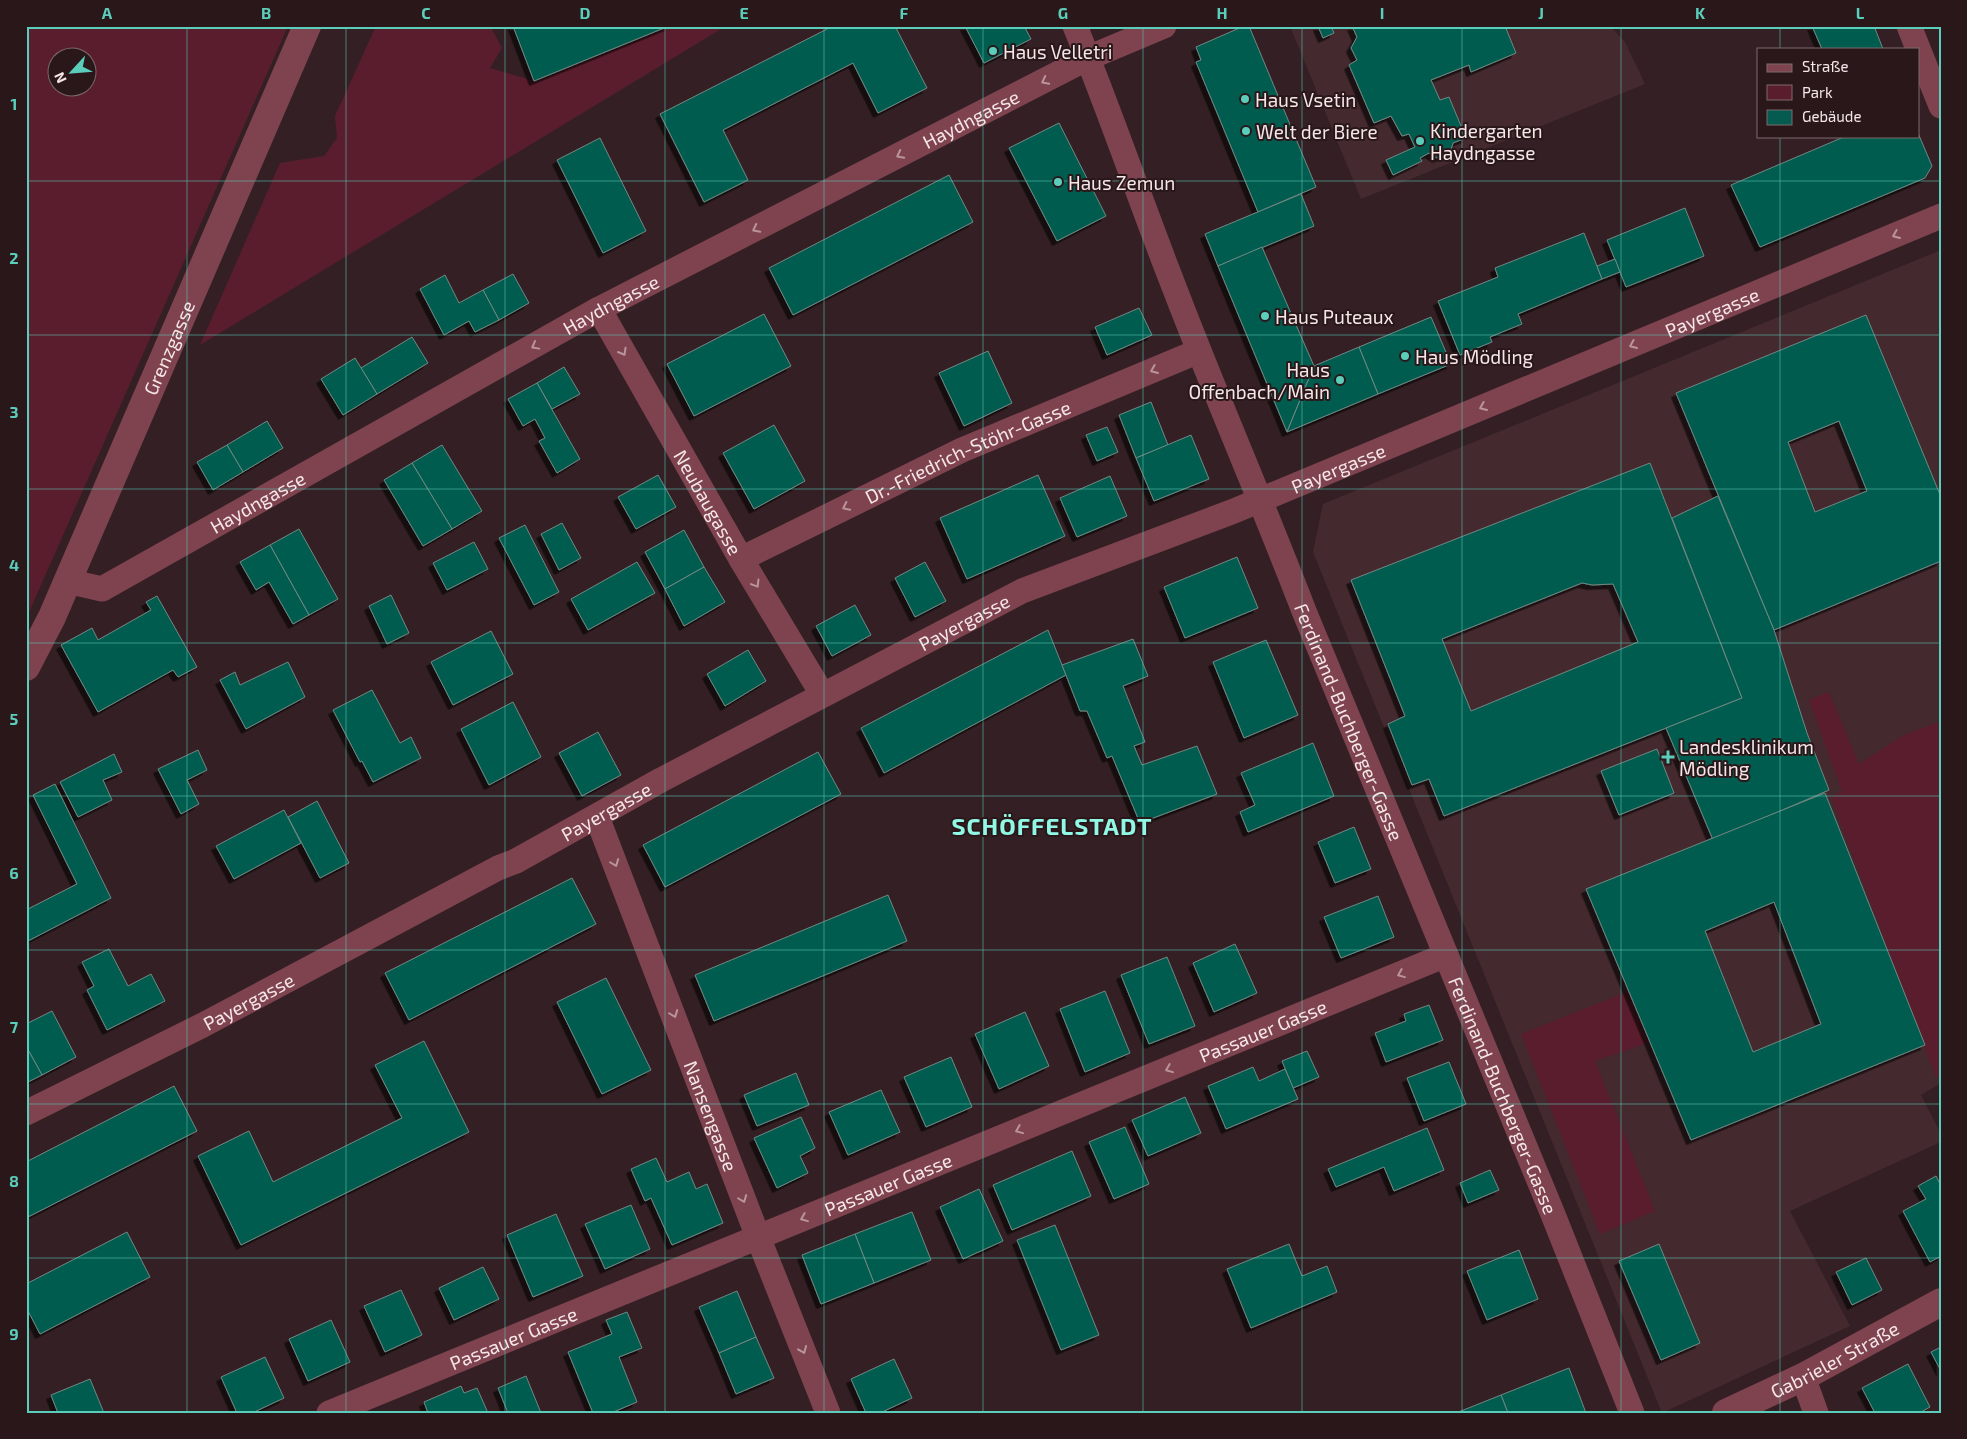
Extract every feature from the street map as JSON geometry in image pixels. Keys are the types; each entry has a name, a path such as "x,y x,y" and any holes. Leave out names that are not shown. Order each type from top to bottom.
{"street":[{"name":"Grenzgasse","path":"26,667 68,581 307,26"},
{"name":"Ferdinand-Buchberger-Gasse","path":"1075,26 1199,351 1632,1413"},
{"name":"Haydngasse","path":"68,581 102,589 599,309 1088,58 1164,26"},
{"path":"1910,26 1919,48"},
{"path":"1920,52 1941,106"},
{"name":"Payergasse","path":"26,1113 204,1025 597,817 661,780 822,694 1022,591 1259,500 1941,216"},
{"name":"Neubaugasse","path":"599,309 741,559 822,694"},
{"name":"Dr.-Friedrich-Stöhr-Gasse","path":"741,559 962,450 1199,351"},
{"name":"Nansengasse","path":"597,817 758,1237 828,1413"},
{"name":"Passauer Gasse","path":"329,1413 1446,955"},
{"name":"Gabrieler Straße","path":"1726,1413 1803,1377 1941,1302"},
{"path":"1803,1377 1816,1413"}],"shaded area":[{"name":"Kindergarten Haydngasse","path":"1290,26 1610,26 1625,42 1645,84 1361,199"},
{"name":"Landesklinikum Mödling","path":"1941,250 1941,1083 1921,1095 1941,1134 1941,1142 1790,1211 1850,1326 1662,1413 1313,552 1323,504"}],"green space":[{"path":"26,26 288,26 26,619"},
{"path":"376,26 490,26 502,48 490,68 534,81 669,26 726,26 200,345 280,163 324,156 337,138 335,116"},
{"path":"1829,692 1859,764 1902,736 1941,721 1941,1075 1936,1078 1831,797 1842,791 1809,700"},
{"path":"1629,991 1650,1042 1595,1061 1655,1211 1600,1234 1521,1034"}],"building":[{"path":"513,26 669,26 534,81"},
{"path":"833,26 895,26 927,88 878,113 853,63 723,130 748,180 704,202 660,114"},
{"name":"Haus Velletri","path":"965,26 1024,26 1031,39 984,63"},
{"name":"Haus Vsetin","path":"1244,26 1249,26 1316,187 1258,212 1196,62 1201,60 1196,47"},
{"path":"1318,26 1331,26 1334,33 1323,38"},
{"path":"1352,26 1505,26 1516,53 1471,72 1469,65 1431,80 1440,100 1449,97 1466,138 1453,143 1450,153 1437,158 1429,153 1420,158 1422,161 1393,175 1386,160 1415,147 1409,134 1402,136 1391,116 1374,123 1349,65 1357,60 1351,48 1357,37"},
{"path":"1812,26 1874,26 1883,48 1822,48"},
{"name":"Haus Zemun","path":"1059,123 1106,216 1057,241 1009,148"},
{"path":"600,138 646,231 603,253 557,160"},
{"path":"1841,138 1920,138 1932,166 1925,178 1760,247 1731,185"},
{"path":"949,175 973,222 793,315 769,268"},
{"path":"1301,194 1314,226 1218,266 1205,234"},
{"path":"1685,208 1704,256 1626,287 1607,240"},
{"path":"1584,233 1602,279 1518,314 1522,324 1490,337 1492,342 1460,355 1438,301 1498,277 1495,268"},
{"name":"Haus Puteaux","path":"1262,247 1314,366 1287,432 1218,266"},
{"path":"1615,259 1620,272 1602,279 1597,266"},
{"path":"513,274 529,303 499,320 483,290"},
{"path":"445,275 459,303 483,290 499,320 475,332 469,321 444,335 420,289"},
{"path":"1139,308 1152,335 1107,355 1095,327"},
{"path":"764,314 791,366 694,416 667,364"},
{"path":"1866,315 1941,497 1941,561 1774,630 1676,393","holes":["1839,421 1867,491 1815,512 1788,442"]},
{"name":"Haus Mödling","path":"1431,317 1451,364 1378,394 1359,347"},
{"path":"412,337 428,363 377,394 361,368"},
{"name":"Haus Offenbach/Main","path":"1359,347 1378,394 1287,432 1314,366"},
{"path":"988,351 1012,403 964,426 939,373"},
{"path":"355,358 377,394 343,415 321,379"},
{"path":"564,367 580,394 552,409 537,383"},
{"path":"537,383 580,459 557,473 539,441 545,438 535,419 523,426 508,399"},
{"path":"1151,402 1168,445 1136,458 1119,415"},
{"path":"267,421 283,448 243,472 227,445"},
{"path":"774,425 805,481 754,509 723,453"},
{"path":"1107,427 1118,452 1097,461 1086,435"},
{"path":"1191,435 1209,479 1154,501 1136,458"},
{"path":"227,445 243,472 213,490 197,462"},
{"path":"442,445 482,511 452,529 412,463"},
{"path":"412,463 452,529 423,546 384,480"},
{"path":"1650,463 1742,698 1444,816 1429,779 1412,785 1388,724 1405,716 1351,580","holes":["1582,583 1592,585 1613,584 1638,642 1471,711 1442,639"]},
{"path":"658,475 676,507 636,529 618,497"},
{"path":"1038,475 1065,536 967,579 940,518"},
{"path":"1110,476 1127,516 1077,537 1060,498"},
{"path":"1718,496 1774,630 1807,733 1829,790 1713,840 1666,728 1742,698 1672,518"},
{"path":"562,523 581,558 559,570 541,534"},
{"path":"525,525 559,592 534,605 499,538"},
{"path":"299,529 338,599 309,615 270,545"},
{"path":"684,530 704,567 665,589 645,552"},
{"path":"474,542 488,569 447,590 433,563"},
{"path":"270,545 309,615 293,624 269,582 256,590 240,562"},
{"path":"1237,557 1258,608 1185,638 1164,587"},
{"path":"637,562 655,593 588,630 571,599"},
{"path":"925,562 946,601 915,617 895,578"},
{"path":"704,567 725,602 684,626 665,589"},
{"path":"391,595 409,633 387,644 369,606"},
{"path":"157,596 197,667 178,677 173,670 98,712 61,645 92,628 98,640 151,610 146,602"},
{"path":"855,605 871,635 832,656 816,626"},
{"path":"1048,630 1066,675 884,773 861,728"},
{"path":"491,631 513,674 453,705 431,662"},
{"path":"1133,639 1148,676 1123,686 1145,742 1134,746 1142,765 1197,746 1217,794 1140,823 1112,756 1107,758 1087,711 1080,711 1062,665"},
{"path":"1266,640 1298,715 1244,738 1213,662"},
{"path":"748,650 766,681 725,706 707,674"},
{"path":"288,662 305,697 246,729 220,680 235,672 240,685"},
{"path":"372,690 400,743 411,737 421,758 373,782 362,761 360,762 333,710"},
{"path":"513,702 541,757 489,785 461,729"},
{"path":"598,732 621,775 582,796 559,753"},
{"path":"1313,743 1334,796 1248,832 1240,812 1255,805 1241,773"},
{"path":"1657,749 1674,793 1619,815 1601,771"},
{"path":"198,750 207,770 187,780 199,804 181,814 158,769"},
{"path":"818,752 841,794 665,887 643,845"},
{"path":"114,754 122,772 103,780 112,800 78,817 60,782"},
{"path":"55,784 111,898 26,942 26,910 77,884 33,795"},
{"path":"1825,793 1925,1045 1691,1140 1586,889","holes":["1774,902 1821,1024 1753,1052 1705,931"]},
{"path":"317,801 349,863 320,878 288,817"},
{"path":"284,810 301,843 234,879 216,846"},
{"path":"1354,827 1371,869 1335,883 1318,842"},
{"path":"572,878 596,924 409,1020 385,973"},
{"path":"888,895 907,941 714,1021 695,975"},
{"path":"1378,896 1394,937 1341,958 1324,917"},
{"path":"1235,944 1257,993 1214,1012 1193,963"},
{"path":"109,949 128,986 151,974 165,1001 107,1030 87,990 94,986 82,962"},
{"path":"1167,957 1195,1026 1149,1044 1121,975"},
{"path":"606,978 651,1070 602,1094 557,1002"},
{"path":"1105,991 1130,1053 1085,1072 1060,1009"},
{"path":"1429,1005 1443,1040 1386,1062 1375,1033 1406,1021 1404,1014"},
{"path":"52,1011 76,1057 42,1075 26,1046 26,1024"},
{"path":"1025,1012 1049,1066 999,1089 975,1034"},
{"path":"424,1041 469,1132 241,1245 198,1156 249,1131 273,1182 402,1118 375,1065"},
{"path":"26,1046 42,1075 26,1083"},
{"path":"1307,1051 1319,1077 1293,1088 1282,1061"},
{"path":"951,1057 972,1107 926,1127 904,1077"},
{"path":"1449,1062 1466,1104 1424,1121 1407,1078"},
{"path":"1253,1067 1259,1081 1285,1069 1298,1099 1226,1129 1208,1086"},
{"path":"796,1073 809,1105 757,1126 744,1095"},
{"path":"174,1086 197,1131 26,1218 26,1162"},
{"path":"881,1090 900,1132 848,1155 829,1112"},
{"path":"1185,1097 1201,1133 1148,1156 1132,1120"},
{"path":"801,1117 815,1148 800,1156 808,1173 777,1188 754,1138"},
{"path":"1125,1127 1149,1184 1114,1199 1089,1142"},
{"path":"1427,1128 1444,1170 1394,1191 1384,1167 1336,1187 1328,1169"},
{"path":"1072,1151 1091,1196 1012,1230 993,1185"},
{"path":"656,1158 667,1182 689,1172 696,1189 707,1184 723,1223 672,1245 651,1198 645,1201 631,1169"},
{"path":"1490,1170 1499,1190 1468,1203 1460,1183"},
{"path":"1936,1176 1941,1186 1941,1256 1930,1262 1903,1211 1926,1199 1918,1186"},
{"path":"979,1189 1003,1241 963,1259 940,1207"},
{"path":"631,1205 650,1249 605,1269 585,1224"},
{"path":"912,1212 931,1260 874,1283 855,1234"},
{"path":"556,1214 583,1276 533,1297 507,1235"},
{"path":"1055,1225 1099,1335 1061,1350 1017,1240"},
{"path":"127,1232 150,1277 40,1334 26,1307 26,1284"},
{"path":"855,1234 874,1283 821,1304 802,1255"},
{"path":"1289,1244 1302,1276 1327,1266 1337,1292 1251,1328 1227,1269"},
{"path":"1659,1244 1700,1343 1661,1360 1619,1261"},
{"path":"1519,1250 1538,1299 1487,1320 1467,1271"},
{"path":"1866,1258 1882,1290 1852,1305 1836,1272"},
{"path":"483,1267 499,1299 454,1320 439,1288"},
{"path":"401,1290 422,1335 385,1352 364,1306"},
{"path":"737,1291 756,1337 719,1353 699,1307"},
{"path":"627,1312 642,1348 619,1357 637,1402 611,1413 593,1413 568,1352 612,1334 606,1320"},
{"path":"331,1320 350,1362 308,1381 289,1339"},
{"path":"756,1337 774,1378 736,1394 719,1353"},
{"path":"1941,1347 1941,1371 1931,1352"},
{"path":"265,1357 284,1398 252,1413 237,1413 221,1377"},
{"path":"894,1359 912,1398 880,1413 866,1413 851,1379"},
{"path":"1908,1364 1930,1407 1919,1413 1875,1413 1862,1388"},
{"path":"1569,1368 1586,1413 1508,1413 1501,1395"},
{"path":"526,1376 541,1413 508,1413 498,1388"},
{"path":"90,1379 104,1413 58,1413 51,1395"},
{"path":"461,1386 464,1393 477,1388 488,1413 428,1413 424,1402"},
{"path":"1501,1395 1508,1413 1456,1413"}],"place":[{"name":"Haus Velletri","path":"993,51"},
{"name":"Haus Vsetin","path":"1245,99"},
{"name":"Welt der Biere","path":"1246,131"},
{"name":"Kindergarten Haydngasse","path":"1420,141"},
{"name":"Haus Zemun","path":"1058,182"},
{"name":"Haus Puteaux","path":"1265,316"},
{"name":"Haus Mödling","path":"1405,356"},
{"name":"Haus Offenbach/Main","path":"1340,380"},
{"name":"Landesklinikum Mödling","path":"1668,757"}],"district":[{"name":"SCHÖFFELSTADT","path":"1052,825"}]}
